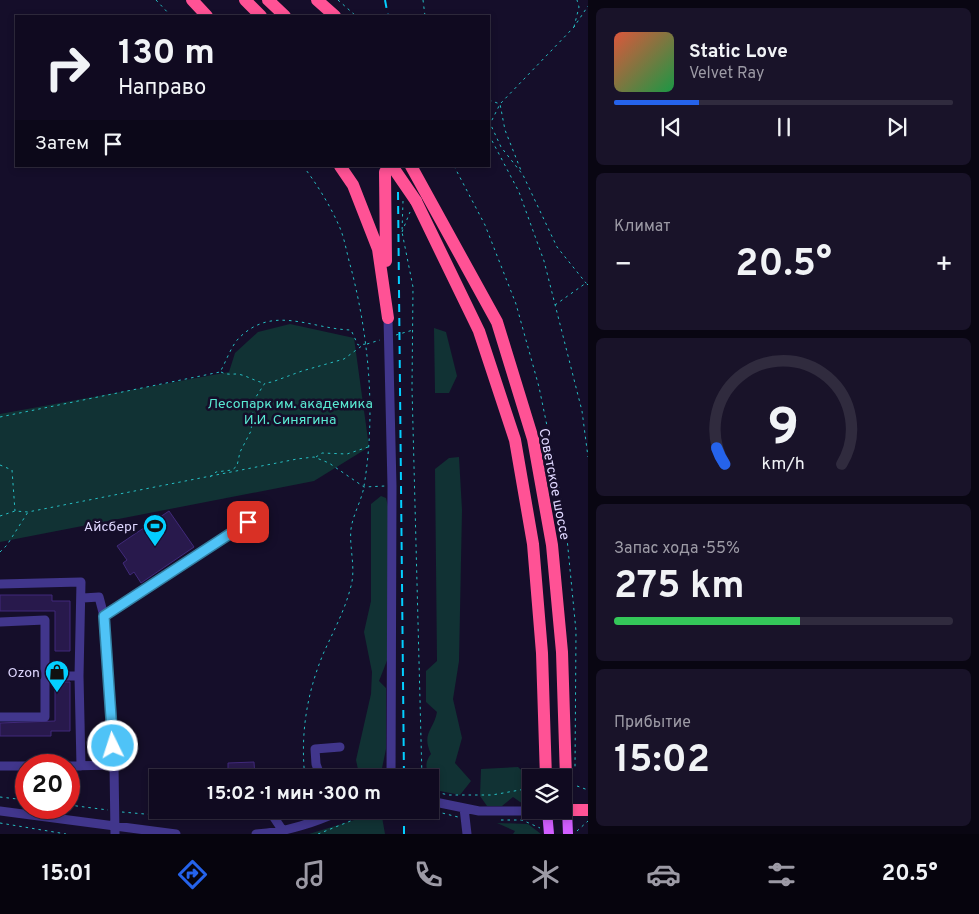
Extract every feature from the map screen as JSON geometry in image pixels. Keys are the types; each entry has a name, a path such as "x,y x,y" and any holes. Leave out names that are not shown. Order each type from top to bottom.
{"highway":[{"path":"192,0 206,15"},
{"path":"245,0 260,15"},
{"path":"268,0 284,15"},
{"path":"317,0 334,15"},
{"path":"341,167 353,185 378,249 388,318"},
{"path":"388,318 389,169"},
{"path":"389,169 479,331 515,440 533,544 542,653 546,769"},
{"name":"Советское шоссе","path":"412,169 497,322 533,439 552,545 562,652 566,769"},
{"path":"572,810 588,810"}],"main road":[{"path":"547,819 548,834"},
{"name":"Советское шоссе","path":"567,819 568,834"}],"street":[{"path":"388,318 392,486 391,769"},
{"path":"104,616 248,522"},
{"path":"0,584 81,582 79,676 81,766 114,765"},
{"path":"82,598 99,597 104,616 114,765 114,830"},
{"path":"0,622 45,620 45,717 0,717"},
{"path":"45,676 79,676"},
{"path":"318,769 315,749 340,748"},
{"path":"0,766 15,766"},
{"path":"439,803 479,811 522,810"},
{"path":"464,808 465,833"},
{"path":"0,810 114,830 176,834"},
{"path":"275,819 282,831"},
{"path":"256,834 282,831 310,819"}],"path":[{"path":"156,0 170,15"},
{"path":"338,0 355,15"},
{"path":"423,0 425,15"},
{"path":"574,27 579,7 577,0"},
{"path":"524,175 501,147 490,122 500,104 574,27 588,6"},
{"path":"490,100 500,104"},
{"path":"500,104 505,130 557,246 587,284 554,305"},
{"path":"490,137 519,192 544,261 582,411 588,457"},
{"path":"304,167 313,179 340,229 357,293 366,344 370,393 369,447 364,487 351,529 352,583 342,618 324,652 306,704 302,753 305,769"},
{"path":"410,204 402,232 413,287 412,388 422,769"},
{"path":"402,232 410,204"},
{"path":"220,372 239,338 266,321 298,320 336,330 351,330 358,345 366,344"},
{"path":"0,417 220,372 226,375 242,375 265,383 272,382 302,370 344,359 352,355 358,347 366,344"},
{"path":"210,477 216,472 232,470 237,466 240,452 251,431 254,400 265,383"},
{"path":"314,458 322,453 347,454 369,447"},
{"path":"0,516 15,511 28,512 297,459 314,458 329,463 364,487 392,486"},
{"path":"0,465 12,470 15,511"},
{"path":"0,552 7,545 28,512"},
{"path":"439,793 450,795 485,795 522,789"},
{"path":"0,797 15,799"},
{"path":"80,807 149,815"},
{"path":"318,834 356,819"},
{"path":"576,834 580,825 588,821"},
{"path":"0,823 66,834"}],"green space":[{"name":"Лесопарк им. академика И.И. Синягина","path":"290,324 354,338 369,447 314,481 0,542 0,414 229,372 235,353 258,332"},
{"path":"434,328 446,332 457,376 449,393 435,393"},
{"path":"459,457 462,510 459,661 453,699 462,738 455,763 471,781 460,795 440,791 439,769 427,768 428,759 431,754 427,741 437,712 426,702 426,671 437,661 435,469 449,458"},
{"path":"381,496 386,498 388,506 388,658 379,681 386,688 386,749 382,769 358,769 356,760 371,694 372,672 364,632 371,601 371,504"},
{"path":"518,767 522,771 522,803 513,797 502,806 487,806 480,796 481,769"},
{"path":"358,819 382,819 385,834 309,834"},
{"path":"497,823 528,824 541,834 513,834 515,831"}],"building":[{"name":"Айсберг","path":"169,511 194,547 141,583 134,572 130,575 123,563 127,560 117,546"},
{"path":"0,595 52,595 52,601 70,601 70,651 55,651 55,611 0,611"},
{"path":"55,682 70,682 70,731 51,731 51,736 0,736 0,723 55,721"},
{"path":"254,762 254,769 228,769 228,763"}],"railway":[{"path":"385,0 388,15"},
{"path":"398,192 404,769"},
{"path":"404,819 404,834"}],"place":[{"name":"Айсберг","path":"155,547"},
{"name":"Ozon","path":"57,693"}],"route":[{"path":"113,746 104,616 248,522"}]}
